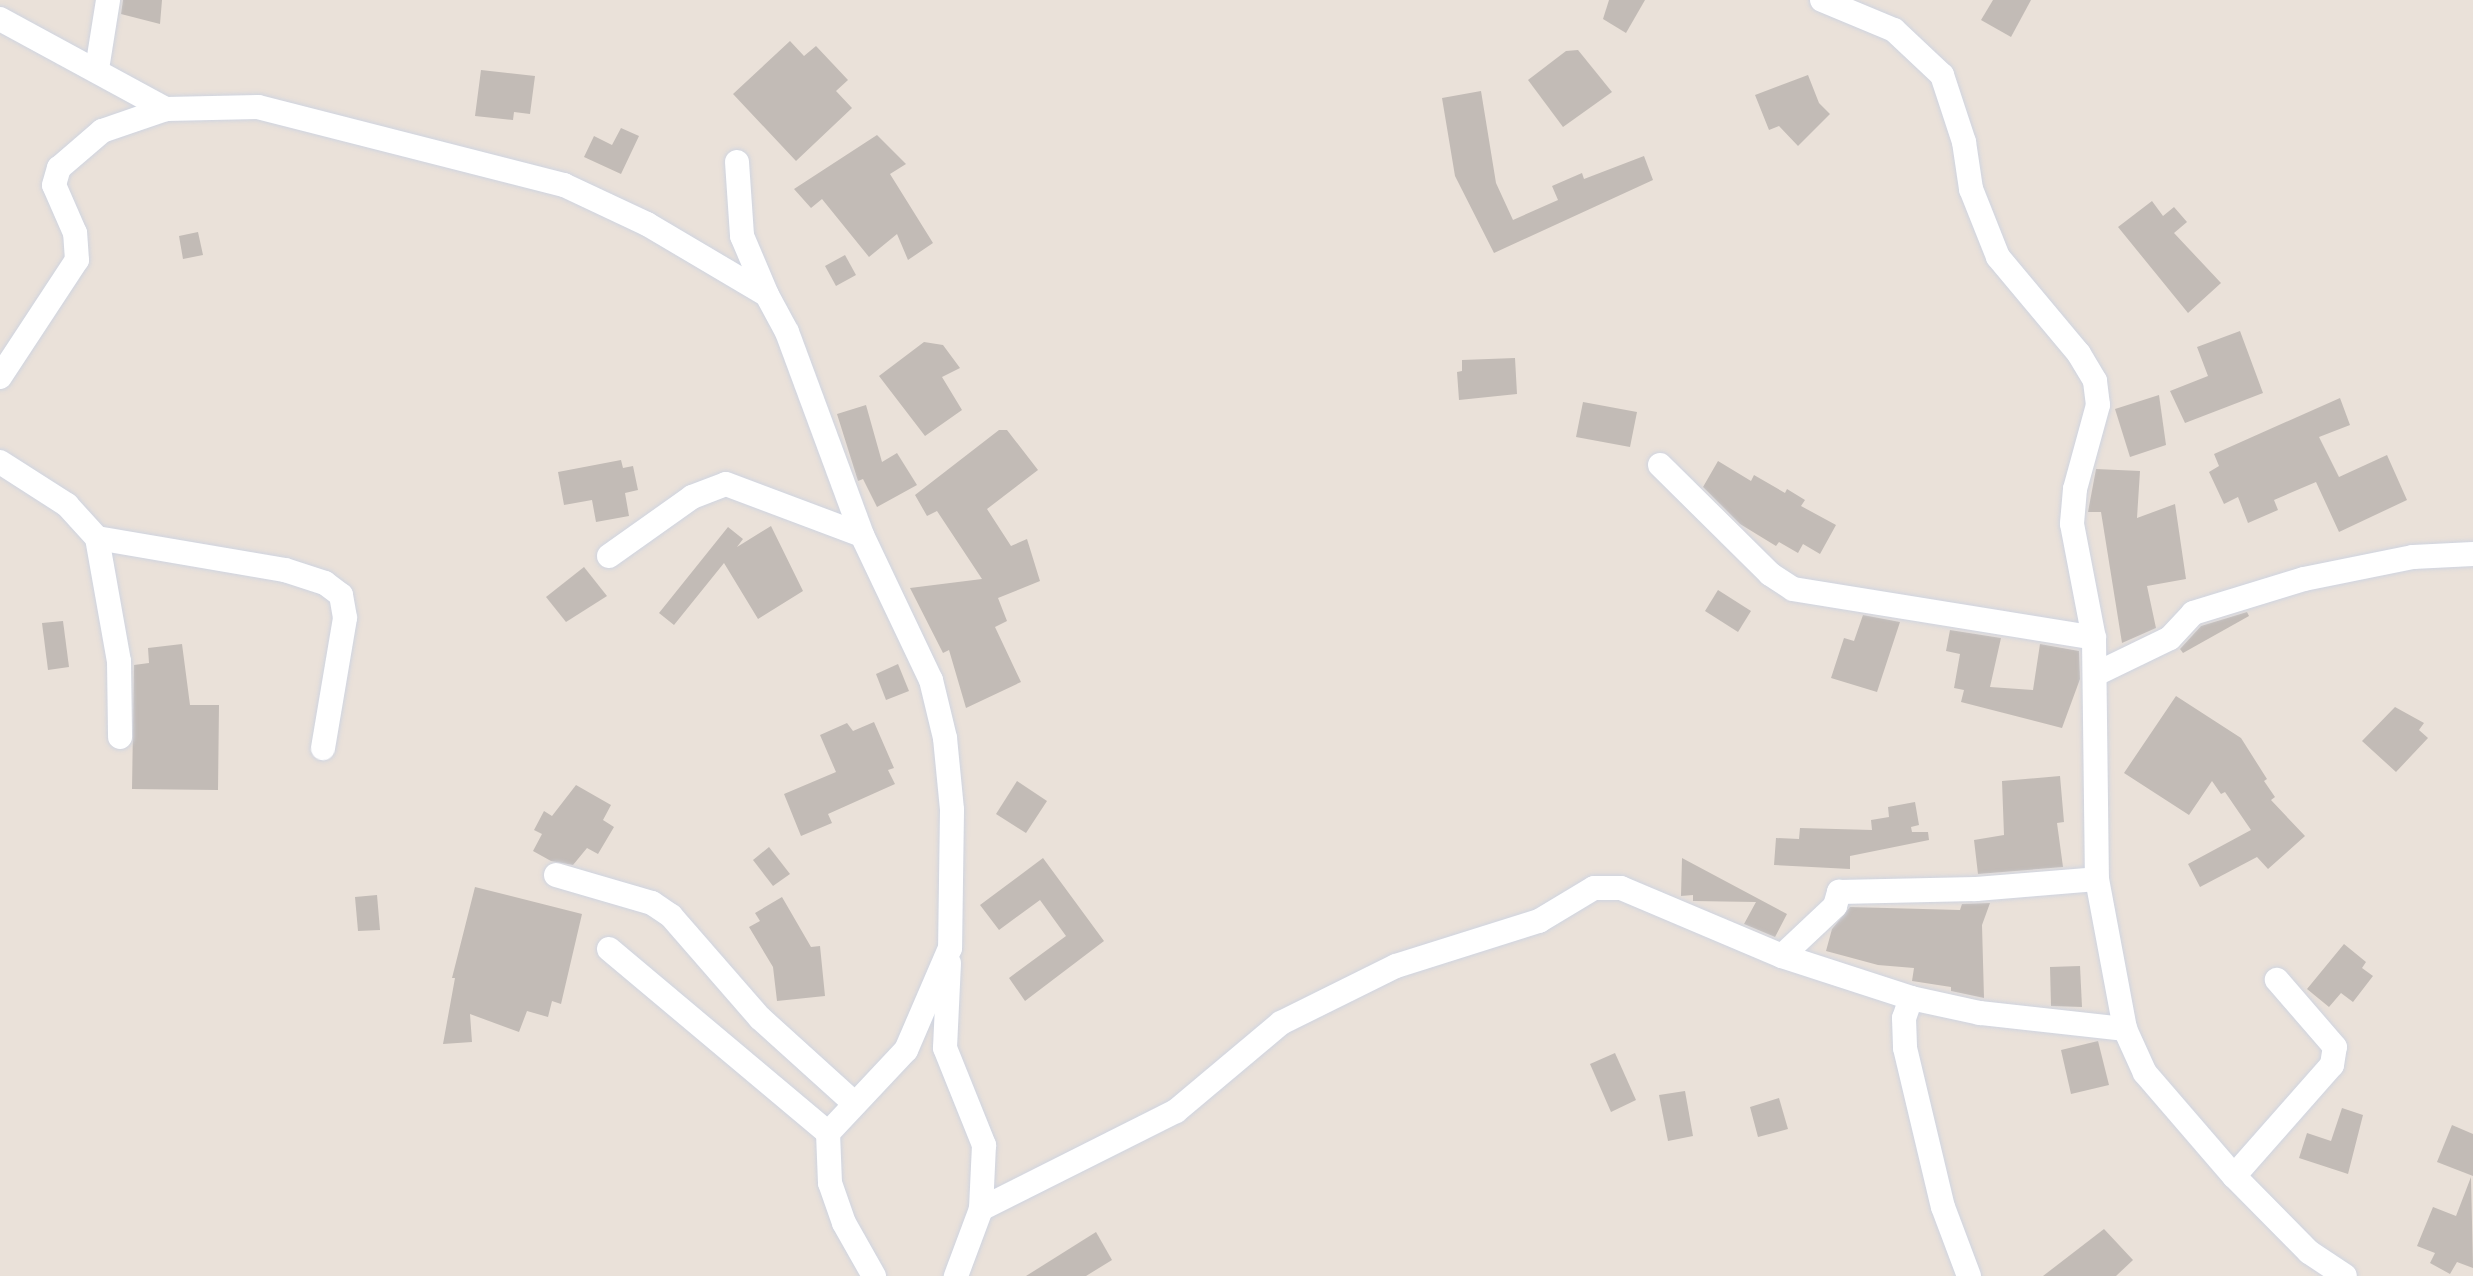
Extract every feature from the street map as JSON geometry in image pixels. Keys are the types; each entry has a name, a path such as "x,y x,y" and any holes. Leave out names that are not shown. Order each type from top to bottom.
{"street":[{"path":"97,69 108,0"},
{"path":"1822,0 1870,8 1942,75 1964,142 1971,189 1998,257 2079,354 2095,381 2098,405 2075,489 2072,524 2094,638 2097,878 2125,1029 2145,1073 2234,1176 2309,1252 2345,1276"},
{"path":"0,19 97,69 166,109"},
{"path":"0,377 77,260 75,233 54,185 60,168 102,131 166,109 258,107 564,185 647,224 766,295"},
{"path":"737,163 743,236 766,295 788,332 862,535 931,680 945,738 952,810 945,1048 984,1145 981,1209 956,1276"},
{"path":"0,462 67,505 97,538 119,661 120,737"},
{"path":"1660,465 1770,574 1793,589 2094,638"},
{"path":"610,556 692,497 726,484 862,535"},
{"path":"97,538 285,570 325,583 341,595 345,618 323,748"},
{"path":"2096,674 2170,638 2193,613 2304,579 2413,557 2473,554"},
{"path":"556,875 652,902 671,916 760,1018 853,1102"},
{"path":"1782,956 1835,906 1839,892 1976,889 2097,878"},
{"path":"981,1209 1175,1111 1281,1023 1396,966 1539,922 1594,888 1621,888 1782,956 1911,998 1980,1013 2125,1029"},
{"path":"874,1276 844,1223 831,1183 828,1133 853,1102 906,1050 950,948"},
{"path":"609,949 828,1133"},
{"path":"2234,1176 2332,1065 2334,1047 2277,980"},
{"path":"1911,998 1904,1018 1905,1048 1943,1207 1969,1276"}],"building":[{"path":"123,0 162,0 160,24 121,14"},
{"path":"1609,0 1645,0 1626,33 1603,19"},
{"path":"1993,0 2031,0 2011,37 1981,20"},
{"path":"790,41 804,56 816,46 848,80 836,91 852,108 796,161 733,94"},
{"path":"1578,50 1612,92 1563,127 1528,80 1566,51"},
{"path":"481,70 535,76 530,114 514,112 513,120 475,116"},
{"path":"1808,75 1819,103 1830,114 1798,146 1779,126 1769,130 1755,95"},
{"path":"1481,91 1496,183 1513,220 1558,200 1552,186 1582,173 1584,179 1644,156 1653,180 1494,253 1455,176 1442,98"},
{"path":"621,128 639,136 621,174 584,157 594,136 612,145"},
{"path":"877,135 906,164 890,174 933,243 908,260 897,234 869,257 822,199 811,208 794,189"},
{"path":"2152,201 2163,216 2174,207 2187,222 2174,233 2221,283 2188,313 2118,227"},
{"path":"198,232 203,255 183,259 179,236"},
{"path":"845,255 856,275 836,286 825,266"},
{"path":"2240,331 2263,393 2185,423 2170,391 2208,376 2197,347"},
{"path":"924,342 943,345 960,368 942,377 962,410 925,436 879,376"},
{"path":"1515,358 1517,394 1459,400 1457,372 1462,371 1462,360"},
{"path":"2159,395 2166,445 2130,457 2115,409"},
{"path":"2340,398 2350,425 2319,437 2339,477 2387,455 2407,500 2339,532 2316,482 2274,500 2278,510 2248,523 2238,497 2224,504 2209,472 2219,466 2214,454"},
{"path":"1583,402 1637,412 1630,447 1576,437"},
{"path":"866,405 882,462 897,453 917,485 877,507 863,479 858,481 837,414"},
{"path":"999,430 1007,430 1038,470 987,509 1011,546 1027,539 1040,581 998,598 1007,621 995,627 1021,682 966,708 949,650 943,653 910,588 982,579 937,511 927,516 915,495"},
{"path":"621,460 623,468 633,466 638,490 625,493 629,516 596,522 592,500 564,505 558,472"},
{"path":"1718,461 1751,481 1754,475 1785,493 1787,489 1805,500 1801,506 1836,525 1820,554 1803,544 1798,553 1779,542 1776,546 1740,524 1703,487"},
{"path":"2096,469 2140,471 2137,518 2175,504 2186,579 2147,586 2156,628 2122,643 2101,512 2088,512"},
{"path":"771,526 803,591 758,619 724,563 674,625 659,613 728,527 743,539 737,547"},
{"path":"584,567 607,596 566,622 546,597"},
{"path":"1718,590 1751,611 1738,632 1705,611"},
{"path":"2247,612 2249,616 2183,653 2180,649 2201,626"},
{"path":"1863,615 1900,622 1877,692 1831,678 1844,638 1854,641"},
{"path":"63,621 69,667 48,670 42,623"},
{"path":"1950,630 2001,638 1990,687 2033,690 2040,644 2079,651 2080,679 2062,728 1961,702 1964,690 1954,688 1960,654 1946,651"},
{"path":"182,644 190,705 219,705 218,790 132,789 134,665 149,663 148,648"},
{"path":"898,664 909,691 886,700 876,674"},
{"path":"2176,696 2241,738 2267,779 2264,781 2275,797 2271,800 2305,836 2268,869 2257,857 2200,887 2188,864 2251,830 2225,792 2221,794 2212,781 2189,815 2124,773"},
{"path":"2395,707 2424,723 2419,730 2428,738 2396,772 2362,741"},
{"path":"874,722 894,768 888,770 895,784 828,814 832,823 801,836 784,794 836,772 820,735 847,723 853,731"},
{"path":"2060,776 2064,822 2057,823 2063,867 1978,874 1974,840 2004,835 2002,781"},
{"path":"1017,781 1047,801 1026,833 996,814"},
{"path":"576,785 611,805 603,820 614,827 598,854 587,848 573,865 551,861 533,851 542,834 534,830 544,811 552,816"},
{"path":"1915,802 1919,825 1911,827 1912,832 1928,832 1929,840 1850,856 1850,869 1774,865 1776,838 1799,839 1800,828 1872,830 1871,820 1889,817 1888,807"},
{"path":"769,847 790,874 773,886 753,860"},
{"path":"1043,858 1104,941 1025,1001 1009,978 1066,936 1040,900 999,930 980,905"},
{"path":"1682,858 1787,914 1775,937 1744,924 1756,902 1693,901 1693,895 1681,896"},
{"path":"475,887 582,914 561,1004 552,1001 548,1017 527,1011 519,1032 470,1014 472,1042 443,1044 455,978 452,978"},
{"path":"377,895 380,930 358,931 355,897"},
{"path":"782,897 811,947 820,946 825,996 777,1001 773,967 749,927 760,921 755,913"},
{"path":"1990,903 1982,925 1984,998 1951,991 1951,987 1912,981 1914,968 1878,965 1826,951 1832,929 1850,907 1960,910 1962,904"},
{"path":"2344,944 2366,962 2362,968 2373,976 2353,1002 2341,993 2329,1007 2307,989"},
{"path":"2080,966 2082,1007 2051,1006 2050,967"},
{"path":"2098,1041 2109,1085 2071,1094 2061,1050"},
{"path":"1615,1053 1636,1100 1611,1112 1590,1064"},
{"path":"1685,1091 1693,1136 1668,1141 1659,1095"},
{"path":"1779,1098 1788,1129 1758,1137 1750,1107"},
{"path":"2342,1108 2363,1115 2348,1174 2299,1158 2307,1133 2331,1141"},
{"path":"2452,1125 2473,1134 2473,1176 2437,1162"},
{"path":"2471,1177 2473,1268 2457,1262 2450,1274 2430,1263 2435,1253 2417,1246 2433,1207 2456,1216"},
{"path":"2104,1229 2133,1260 2116,1276 2043,1276"},
{"path":"1096,1232 1112,1260 1086,1276 1026,1276"}]}
